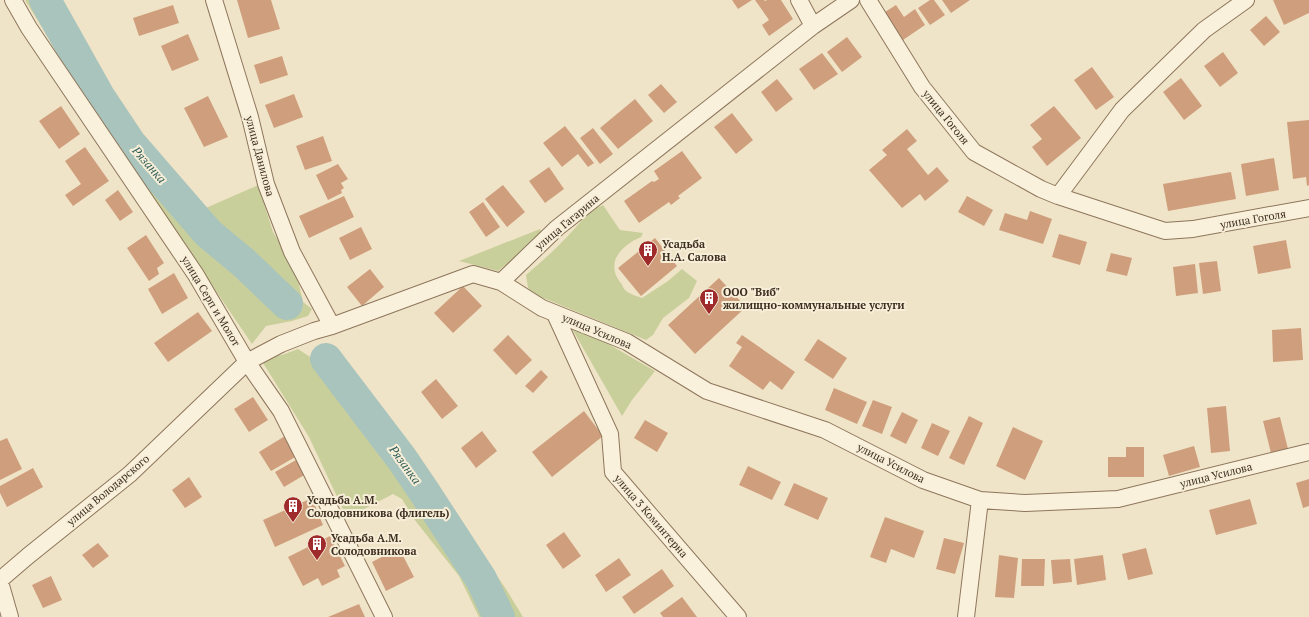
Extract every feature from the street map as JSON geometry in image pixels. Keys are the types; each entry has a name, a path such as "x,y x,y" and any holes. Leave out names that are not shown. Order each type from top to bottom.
{"street":[{"name":"улица Серп и Молот","path":"13,0 29,28 196,275 247,362 282,411 384,617"},
{"name":"улица Данилова","path":"214,0 250,117 266,184 292,252 332,326"},
{"path":"799,0 813,26"},
{"name":"улица Гагарина","path":"501,282 557,228 813,26 851,0"},
{"name":"улица Гоголя","path":"868,0 922,87 974,152 1041,190 1165,231 1194,229 1309,208"},
{"path":"1058,196 1122,110 1204,30 1246,0"},
{"path":"247,362 281,344 314,331 332,326 473,274 501,282"},
{"name":"улица Усилова","path":"501,282 542,308 627,342 707,391 825,430 923,480 980,500 1024,504 1118,499 1309,452"},
{"name":"улица 3 Коминтерна","path":"555,314 610,434 613,472 738,617"},
{"name":"улица Володарского","path":"0,581 28,556 130,474 247,362"},
{"path":"966,617 980,500"},
{"path":"0,581 10,617"}],"green space":[{"path":"25,0 55,0 65,31 90,75 99,74 158,159 189,207 199,211 258,185 273,232 295,267 303,302 312,309 308,316 266,326 252,344 106,130"},
{"path":"603,205 620,230 643,233 641,237 634,240 622,249 615,261 614,268 616,275 627,291 642,298 668,281 682,269 697,281 689,298 663,318 653,335 646,340 536,295 528,288 526,275 562,242 593,206 599,207"},
{"path":"540,229 543,234 498,271 459,261"},
{"path":"567,320 655,371 632,400 622,416"},
{"path":"298,349 327,368 341,391 394,453 423,505 452,517 461,524 506,589 523,617 479,617 459,576 414,519 402,499 393,494 347,518 309,437 260,358 282,355"}],"building":[{"path":"237,0 271,0 280,29 248,38"},
{"path":"732,0 752,0 738,9"},
{"path":"755,0 781,0 793,19 769,36 762,25 769,20"},
{"path":"930,0 934,0 945,15 930,25 918,8"},
{"path":"942,0 970,0 951,13"},
{"path":"1273,0 1309,0 1309,13 1284,25"},
{"path":"173,5 179,23 139,36 133,18"},
{"path":"896,5 904,17 915,9 925,25 903,40 885,12"},
{"path":"1266,16 1280,32 1264,46 1250,30"},
{"path":"188,34 199,60 172,71 161,46"},
{"path":"847,37 862,57 842,72 827,52"},
{"path":"1223,52 1238,73 1220,87 1204,66"},
{"path":"822,53 838,74 814,90 799,69"},
{"path":"282,56 288,75 260,84 254,65"},
{"path":"1092,67 1114,97 1096,110 1074,80"},
{"path":"1181,78 1202,106 1184,120 1163,92"},
{"path":"777,79 793,99 776,112 761,92"},
{"path":"661,84 677,102 664,113 648,95"},
{"path":"294,94 303,117 274,128 265,105"},
{"path":"208,96 228,137 204,147 184,108"},
{"path":"635,99 653,121 618,149 600,128"},
{"path":"61,106 80,134 59,149 39,121"},
{"path":"1054,106 1081,138 1047,166 1032,147 1042,139 1030,125"},
{"path":"732,113 753,140 736,154 714,127"},
{"path":"1309,120 1309,185 1307,186 1306,177 1293,179 1287,122"},
{"path":"565,126 594,163 588,167 578,154 562,167 543,143"},
{"path":"593,128 613,154 600,164 580,138"},
{"path":"907,129 917,141 907,149 928,175 937,167 949,181 925,201 920,194 902,208 869,170 887,155 882,150"},
{"path":"323,136 332,161 305,170 296,146"},
{"path":"85,147 109,181 73,206 65,195 81,184 65,161"},
{"path":"682,151 702,178 678,196 680,198 671,205 669,202 639,223 624,201 652,181 654,182 659,179 654,171"},
{"path":"1274,158 1279,190 1246,196 1241,164"},
{"path":"338,164 348,179 341,183 344,188 341,190 342,193 328,200 316,175"},
{"path":"549,167 564,189 545,203 529,181"},
{"path":"1231,172 1236,199 1168,211 1163,184"},
{"path":"503,185 525,212 507,227 485,199"},
{"path":"118,190 133,212 120,221 105,200"},
{"path":"344,196 354,217 309,238 299,216"},
{"path":"967,196 993,210 984,226 958,212"},
{"path":"483,202 500,227 486,237 469,212"},
{"path":"1030,211 1052,219 1043,244 999,230 1005,213 1027,220"},
{"path":"361,227 372,249 350,260 339,238"},
{"path":"1059,234 1087,242 1080,265 1052,257"},
{"path":"146,235 164,263 157,268 159,274 149,281 127,248"},
{"name":"Усадьба Н.А. Салова","path":"655,238 677,266 641,296 618,268"},
{"path":"1286,240 1291,268 1258,274 1253,246"},
{"path":"1111,253 1132,258 1127,276 1106,271"},
{"path":"1217,261 1221,291 1203,294 1199,263"},
{"path":"1195,264 1198,293 1176,296 1173,267"},
{"path":"370,269 384,287 362,306 347,287"},
{"path":"174,273 188,298 162,314 148,289"},
{"name":"ООО \"Виб\" жилищно-коммунальные услуги","path":"719,278 746,307 695,354 668,325"},
{"path":"463,286 482,306 453,333 434,313"},
{"path":"198,312 212,331 168,362 154,343"},
{"path":"1301,328 1303,360 1273,362 1272,330"},
{"path":"508,335 532,360 516,375 493,350"},
{"path":"742,335 795,372 782,390 770,381 763,390 729,366 742,347 736,343"},
{"path":"818,339 847,358 833,379 804,360"},
{"path":"541,370 548,377 533,393 525,386"},
{"path":"436,379 458,406 442,419 421,392"},
{"path":"834,388 867,402 857,424 825,410"},
{"path":"253,397 268,420 249,432 234,409"},
{"path":"873,400 892,407 882,434 862,426"},
{"path":"1226,406 1230,451 1211,453 1207,408"},
{"path":"584,411 603,436 552,477 532,452"},
{"path":"902,412 918,420 906,444 890,436"},
{"path":"969,416 983,423 964,465 949,458"},
{"path":"1280,417 1288,449 1271,453 1263,421"},
{"path":"645,420 668,433 657,452 634,438"},
{"path":"932,423 950,431 938,456 921,448"},
{"path":"1013,427 1043,441 1025,480 996,466"},
{"path":"482,431 497,451 476,468 461,448"},
{"path":"285,436 297,456 271,471 259,452"},
{"path":"7,438 22,469 0,480 0,441"},
{"path":"1194,446 1200,467 1169,476 1163,455"},
{"path":"1126,447 1144,447 1144,477 1108,477 1108,457 1126,457"},
{"path":"296,460 306,474 284,487 275,472"},
{"path":"748,466 781,482 772,500 739,485"},
{"path":"33,468 43,487 7,507 0,493 0,486"},
{"path":"189,477 202,497 185,508 172,490"},
{"path":"1309,479 1309,506 1303,508 1296,483"},
{"path":"794,483 828,498 818,520 784,505"},
{"name":"Усадьба А.М. Солодовникова (флигель)","path":"312,498 323,525 275,547 263,520"},
{"path":"1250,499 1257,524 1216,535 1209,510"},
{"path":"885,517 924,531 914,558 891,549 886,563 870,557"},
{"path":"564,532 581,556 563,569 546,545"},
{"name":"Усадьба А.М. Солодовникова","path":"330,536 345,566 337,570 340,577 322,586 318,578 303,586 288,557"},
{"path":"944,538 964,543 955,574 936,569"},
{"path":"98,543 109,556 93,568 82,555"},
{"path":"399,548 414,577 386,591 372,562"},
{"path":"1146,548 1153,574 1128,580 1122,554"},
{"path":"999,555 1018,558 1014,598 995,597"},
{"path":"1103,555 1106,580 1077,585 1074,559"},
{"path":"619,558 631,575 606,592 595,575"},
{"path":"1022,559 1045,559 1044,586 1021,586"},
{"path":"1070,559 1072,582 1053,584 1051,560"},
{"path":"662,569 674,586 634,614 622,597"},
{"path":"51,576 62,600 43,608 32,585"},
{"path":"682,597 697,617 663,617 660,613"},
{"path":"359,604 365,617 328,617"}],"waterway":[{"name":"Рязанка","path":"45,0 100,98 130,143 208,233 244,263 287,304"},
{"name":"Рязанка","path":"326,359 402,459 425,493 481,579 499,617"}],"place":[{"name":"Усадьба Н.А. Салова","path":"648,267"},
{"name":"ООО \"Виб\" жилищно-коммунальные услуги","path":"709,315"},
{"name":"Усадьба А.М. Солодовникова (флигель)","path":"293,523"},
{"name":"Усадьба А.М. Солодовникова","path":"317,561"}]}
